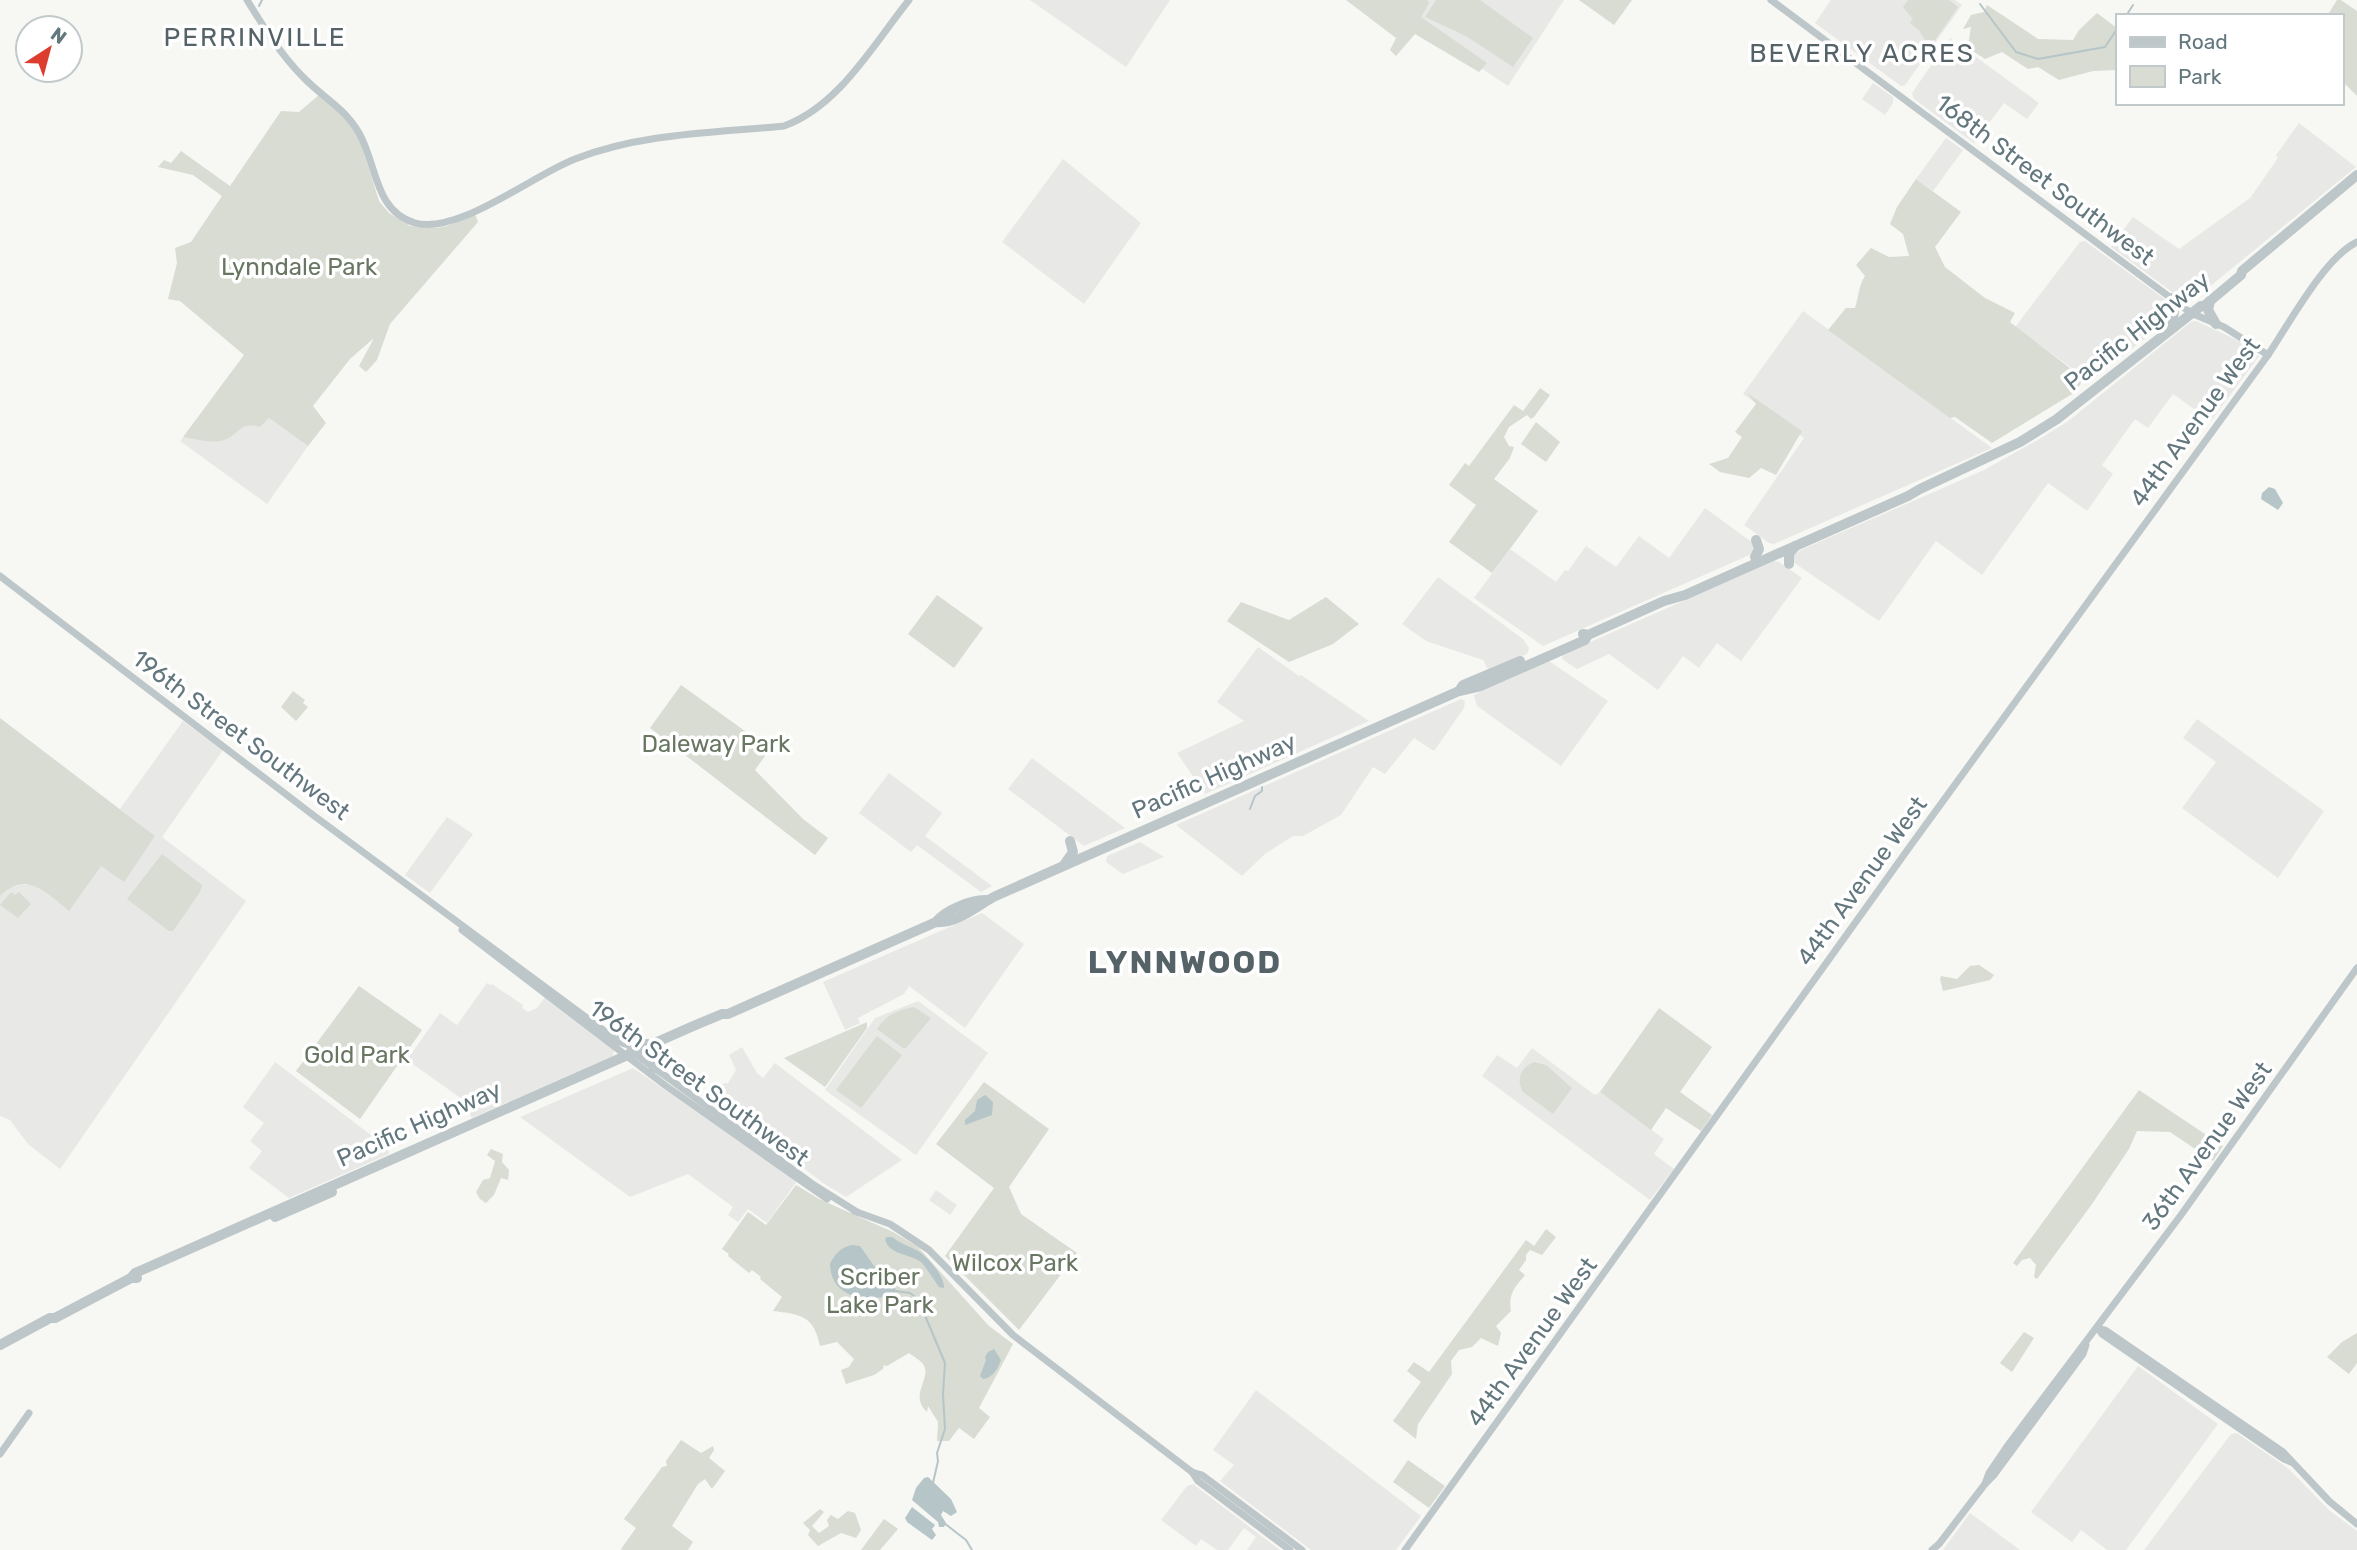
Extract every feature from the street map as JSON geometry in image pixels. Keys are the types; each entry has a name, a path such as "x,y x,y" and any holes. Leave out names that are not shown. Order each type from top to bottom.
{"highway":[{"name":"Pacific Highway","path":"0,1345 53,1322 55,1318 131,1279 655,1047 722,1014 728,1014 936,922 940,916 976,900 985,900 1519,668 1563,642 1582,634 1588,635 1664,601 1681,597 1909,496 2020,442 2084,400 2241,275 2242,271 2357,175"},
{"path":"2172,298 2172,328"},
{"path":"2205,303 2216,324"},
{"name":"Pacific Highway","path":"1664,601 1671,595 1896,495 1914,488 1920,489"},
{"path":"1755,557 1759,549 1756,540"},
{"path":"1789,564 1790,554 1796,546"},
{"path":"1681,597 1700,582"},
{"name":"Pacific Highway","path":"1463,691 1463,685 1586,640 1588,635"},
{"path":"1064,865 1073,852 1070,841"},
{"path":"611,1062 616,1053 613,1041 655,1047 650,1059 654,1069"},
{"name":"Pacific Highway","path":"131,1279 135,1273 163,1260 611,1062 633,1056"},
{"name":"Pacific Highway","path":"0,1352 27,1337 40,1326"}],"main road":[{"path":"247,0 302,76 341,108 353,123 364,142 381,193 389,206 399,216 424,225 451,222 574,159 618,145 670,135 783,126 801,120 836,92 909,0"},
{"name":"168th Street Southwest","path":"1771,0 2191,313 2241,336 2268,355"},
{"name":"44th Avenue West","path":"1405,1550 1911,845 2268,355 2310,292 2339,254 2357,242"},
{"name":"196th Street Southwest","path":"0,576 458,923 463,931 595,1023 613,1041"},
{"name":"36th Avenue West","path":"1936,1548 1994,1475 2083,1354 2086,1344 2230,1149 2357,968"},
{"name":"196th Street Southwest","path":"552,995 581,1021 633,1056 686,1100 830,1201 890,1224 929,1250 1013,1335 1290,1550"},
{"path":"581,1021 595,1023"},
{"name":"196th Street Southwest","path":"633,1056 857,1212"},
{"path":"686,1100 696,1100"},
{"path":"718,1122 727,1122"},
{"path":"830,1201 847,1203"},
{"path":"2098,1328 2102,1334 2185,1392 2292,1462"},
{"path":"2098,1328 2105,1330 2287,1455 2329,1501 2357,1524"},
{"path":"2137,1358 2159,1367 2160,1371 2184,1387 2185,1392"},
{"path":"0,1454 29,1413"},
{"name":"196th Street Southwest","path":"1192,1472 1204,1476 1302,1550"}],"shaded area":[{"path":"1030,0 1170,0 1126,67"},
{"path":"1409,0 1564,0 1508,86 1415,24"},
{"path":"1831,0 1955,0 1962,5 1905,85 1901,86 1815,23"},
{"path":"1950,38 2039,103 2027,119 2004,103 1974,143 1914,99 1912,93"},
{"path":"1873,83 1893,97 1893,103 1885,115 1862,99"},
{"path":"2299,123 2356,167 2192,301 2183,300 2111,247 2133,217 2179,249 2250,198"},
{"path":"1946,138 1963,150 1933,191 1916,179"},
{"path":"1063,159 1141,223 1084,304 1002,242"},
{"path":"2085,241 2170,303 2171,318 2086,385 2080,374 2015,327 2080,242"},
{"path":"1803,311 1992,448 1774,544 1744,525 1804,438 1743,394"},
{"path":"2196,321 2237,340 2259,356 2211,421 2173,394 2148,428 2135,419 2102,465 2113,474 2087,511 2048,483 1982,575 1936,541 1879,621 1793,562 1794,553 1984,470 2036,441 2067,422 2191,322"},
{"path":"265,415 308,446 267,504 180,441 189,431"},
{"path":"2269,487 2275,489 2283,503 2278,510 2261,499 2262,493"},
{"path":"1705,508 1753,543 1754,553 1543,646 1474,598 1510,549 1556,582 1565,570 1568,571 1586,546 1616,567 1639,536 1669,558"},
{"path":"1774,561 1802,578 1741,661 1717,643 1699,668 1683,656 1658,690 1609,654 1577,669 1562,659 1563,654"},
{"path":"1438,577 1523,639 1529,648 1527,654 1488,669 1483,660 1426,641 1402,624"},
{"path":"1258,647 1369,721 1205,794 1177,753 1244,721 1217,702"},
{"path":"1549,661 1608,701 1561,766 1477,706 1474,695"},
{"path":"1461,699 1465,701 1464,708 1434,751 1414,738 1385,774 1373,767 1341,815 1303,836 1293,836 1265,854 1242,876 1176,825"},
{"path":"2197,719 2324,811 2278,878 2182,808 2216,762 2183,738"},
{"path":"183,721 223,750 162,837 246,901 60,1169 28,1144 10,1120 0,1116 0,896 9,888 36,885 101,865 123,881 155,836 120,809"},
{"path":"1032,758 1125,828 1084,846 1008,789"},
{"path":"889,773 942,813 925,836 992,886 981,892 917,845 911,852 859,813"},
{"path":"447,817 473,834 430,893 405,875"},
{"path":"1140,842 1164,857 1123,874 1106,862 1107,856"},
{"path":"982,913 1024,944 965,1028 909,986 904,994 858,1018 860,1023 845,1030 823,982"},
{"path":"487,983 523,1005 522,1008 528,1012 537,1008 546,996 614,1050 613,1056 472,1118 462,1099 407,1060 440,1013 457,1025"},
{"path":"918,1001 988,1053 916,1155 825,1090 875,1018"},
{"path":"742,1047 757,1073 763,1078 775,1063 902,1160 846,1197 775,1146 765,1141 763,1143 733,1121 728,1114 708,1102 721,1084 728,1083 736,1070 729,1055"},
{"path":"1532,1048 1595,1095 1600,1092 1664,1139 1654,1154 1674,1169 1650,1200 1482,1076 1497,1055 1517,1068"},
{"path":"275,1062 388,1148 389,1154 289,1198 249,1168 262,1151 250,1141 264,1123 243,1107"},
{"path":"633,1068 797,1181 767,1223 748,1209 738,1222 728,1215 733,1207 688,1174 630,1197 520,1117"},
{"path":"985,1095 993,1102 992,1115 965,1125 965,1120 975,1111 977,1100"},
{"path":"936,1190 957,1205 950,1215 929,1200"},
{"path":"887,1237 918,1251 926,1258 939,1273 944,1288 939,1287 922,1263 891,1249 885,1239"},
{"path":"852,1245 860,1246 877,1270 892,1279 896,1291 893,1295 862,1297 852,1295 837,1285 830,1264 838,1252"},
{"path":"994,1349 1001,1360 992,1375 983,1379 980,1376 985,1357"},
{"path":"2138,1366 2218,1424 2126,1550 2107,1550 2081,1530 2072,1542 2031,1512"},
{"path":"1256,1390 1421,1516 1396,1550 1311,1550 1220,1481 1234,1465 1213,1450"},
{"path":"2237,1433 2289,1469 2329,1510 2357,1531 2357,1550 2144,1550 2231,1434"},
{"path":"928,1477 951,1499 957,1512 951,1516 943,1511 941,1515 946,1523 944,1527 939,1527 938,1522 912,1500 916,1488"},
{"path":"1193,1484 1280,1550 1247,1550 1256,1537 1244,1528 1228,1550 1217,1550 1201,1539 1196,1546 1161,1520 1187,1486"},
{"path":"912,1507 935,1525 932,1529 936,1535 932,1540 907,1522 905,1518"},
{"path":"1970,1513 2020,1550 1943,1550"}],"green space":[{"path":"1346,0 1427,0 1429,3 1421,17 1487,63 1479,72 1415,34 1396,56 1390,50 1396,38"},
{"path":"1436,0 1480,0 1533,38 1513,67 1466,36 1425,17"},
{"path":"1579,0 1632,0 1614,25"},
{"path":"1908,0 1949,0 1958,7 1935,40 1925,40 1919,30 1910,23 1913,19 1903,7"},
{"path":"2337,0 2357,11 2357,96 2343,82 2343,14 2328,14"},
{"path":"1987,5 2038,39 2073,40 2079,30 2097,13 2116,27 2116,70 2093,71 2059,80 2038,67 2028,69 2002,52 1985,59 1964,45 1969,40 1971,27 1963,29 1971,15 1984,12"},
{"name":"Lynndale Park","path":"319,95 347,120 360,140 379,201 389,213 410,226 447,226 475,214 478,222 390,324 377,360 366,372 359,366 374,338 350,359 313,406 326,423 308,446 269,418 260,427 243,427 229,438 219,441 183,437 244,355 180,301 168,299 177,263 175,248 191,242 222,196 193,175 158,167 164,160 171,163 181,151 230,186 281,111 299,112"},
{"path":"1916,179 1961,212 1935,247 1945,267 1985,298 2015,313 2010,322 2083,378 2077,391 1992,443 1955,417 1950,418 1828,330 1846,308 1855,308 1865,276 1856,265 1871,248 1889,257 1909,256 1903,234 1890,224 1897,207"},
{"path":"1540,388 1550,395 1534,417 1531,419 1527,415 1509,427 1504,437 1509,446 1514,447 1510,458 1494,479 1538,511 1492,573 1449,542 1476,505 1449,485 1465,463 1469,466 1514,405 1523,411"},
{"path":"1747,393 1802,431 1776,475 1761,468 1749,478 1720,472 1709,464 1728,458 1742,437 1735,432 1756,404"},
{"path":"1536,422 1560,442 1546,462 1521,444"},
{"path":"937,595 983,628 954,668 908,634"},
{"path":"1326,597 1359,624 1333,644 1289,662 1227,621 1241,602 1289,620"},
{"name":"Daleway Park","path":"681,685 770,749 755,770 803,819 828,838 815,855 650,728"},
{"path":"293,691 305,700 303,703 308,707 296,721 281,707"},
{"path":"0,718 155,836 124,882 101,866 69,911 45,891 28,885 10,888 0,896"},
{"path":"162,854 202,885 173,931 169,931 127,899"},
{"path":"11,892 15,895 19,892 31,904 18,918 0,905"},
{"path":"1979,965 1994,975 1990,980 1943,991 1941,976 1957,979 1970,966"},
{"name":"Gold Park","path":"359,986 422,1030 360,1119 296,1071"},
{"path":"914,1007 931,1018 906,1048 877,1029 893,1014"},
{"path":"1659,1008 1712,1047 1680,1092 1712,1115 1701,1131 1666,1108 1651,1130 1600,1092"},
{"path":"867,1022 867,1028 825,1087 784,1058"},
{"path":"877,1036 902,1055 861,1108 836,1090"},
{"path":"1534,1062 1546,1065 1572,1088 1553,1114 1523,1092 1521,1087 1520,1078 1523,1071"},
{"name":"Wilcox Park","path":"984,1082 1049,1129 1009,1187 1021,1214 1077,1253 1019,1330 945,1256 994,1188 936,1144"},
{"path":"2139,1090 2223,1146 2213,1161 2170,1132 2137,1131 2129,1149 2092,1204 2037,1279 2034,1277 2036,1265 2030,1258 2022,1260 2017,1266 2013,1263"},
{"path":"491,1149 503,1154 502,1162 509,1170 508,1180 501,1178 494,1195 486,1203 476,1192 483,1180 490,1178 495,1161 487,1155"},
{"name":"Scriber Lake Park","path":"796,1185 918,1247 989,1326 1013,1344 979,1408 990,1417 974,1439 959,1428 949,1441 937,1441 938,1422 928,1406 927,1412 920,1399 925,1369 922,1363 909,1353 887,1366 884,1365 883,1369 874,1375 846,1384 841,1370 849,1367 854,1359 837,1342 820,1346 814,1328 805,1318 773,1311 782,1297 760,1279 761,1277 752,1270 749,1273 722,1249 748,1212 766,1225"},
{"path":"1546,1229 1556,1237 1542,1255 1530,1250 1526,1255 1526,1260 1519,1270 1525,1275 1511,1295 1511,1311 1496,1326 1501,1333 1498,1346 1481,1338 1472,1347 1459,1350 1451,1361 1452,1374 1418,1424 1416,1439 1393,1421 1421,1382 1407,1371 1414,1362 1429,1372 1526,1240 1534,1246"},
{"path":"2024,1332 2034,1338 2012,1372 2000,1363"},
{"path":"2357,1333 2357,1363 2349,1374 2327,1357 2342,1342"},
{"path":"681,1440 701,1453 713,1446 714,1450 709,1458 725,1471 712,1489 705,1479 698,1484 672,1526 693,1542 688,1550 621,1549 636,1528 624,1519 662,1467 667,1466 666,1461"},
{"path":"1408,1460 1445,1486 1429,1508 1393,1482"},
{"path":"820,1509 824,1512 812,1526 819,1533 829,1526 827,1520 831,1515 838,1519 848,1511 855,1513 861,1530 856,1538 841,1533 818,1546 808,1535 810,1530 803,1523"},
{"path":"884,1519 898,1529 880,1550 861,1550"}],"waterway":[{"path":"259,6 262,0"},
{"path":"1980,4 2016,52 2038,59 2105,47 2116,30"},
{"path":"2127,14 2133,5"},
{"path":"1250,809 1262,787"},
{"path":"896,1291 910,1293 918,1299 945,1363 945,1429 937,1453 933,1483"},
{"path":"944,1523 966,1540 972,1550"}],"district":[{"name":"PERRINVILLE","path":"255,37"},
{"name":"BEVERLY ACRES","path":"1862,53"},
{"name":"LYNNWOOD","path":"1185,962"}]}
